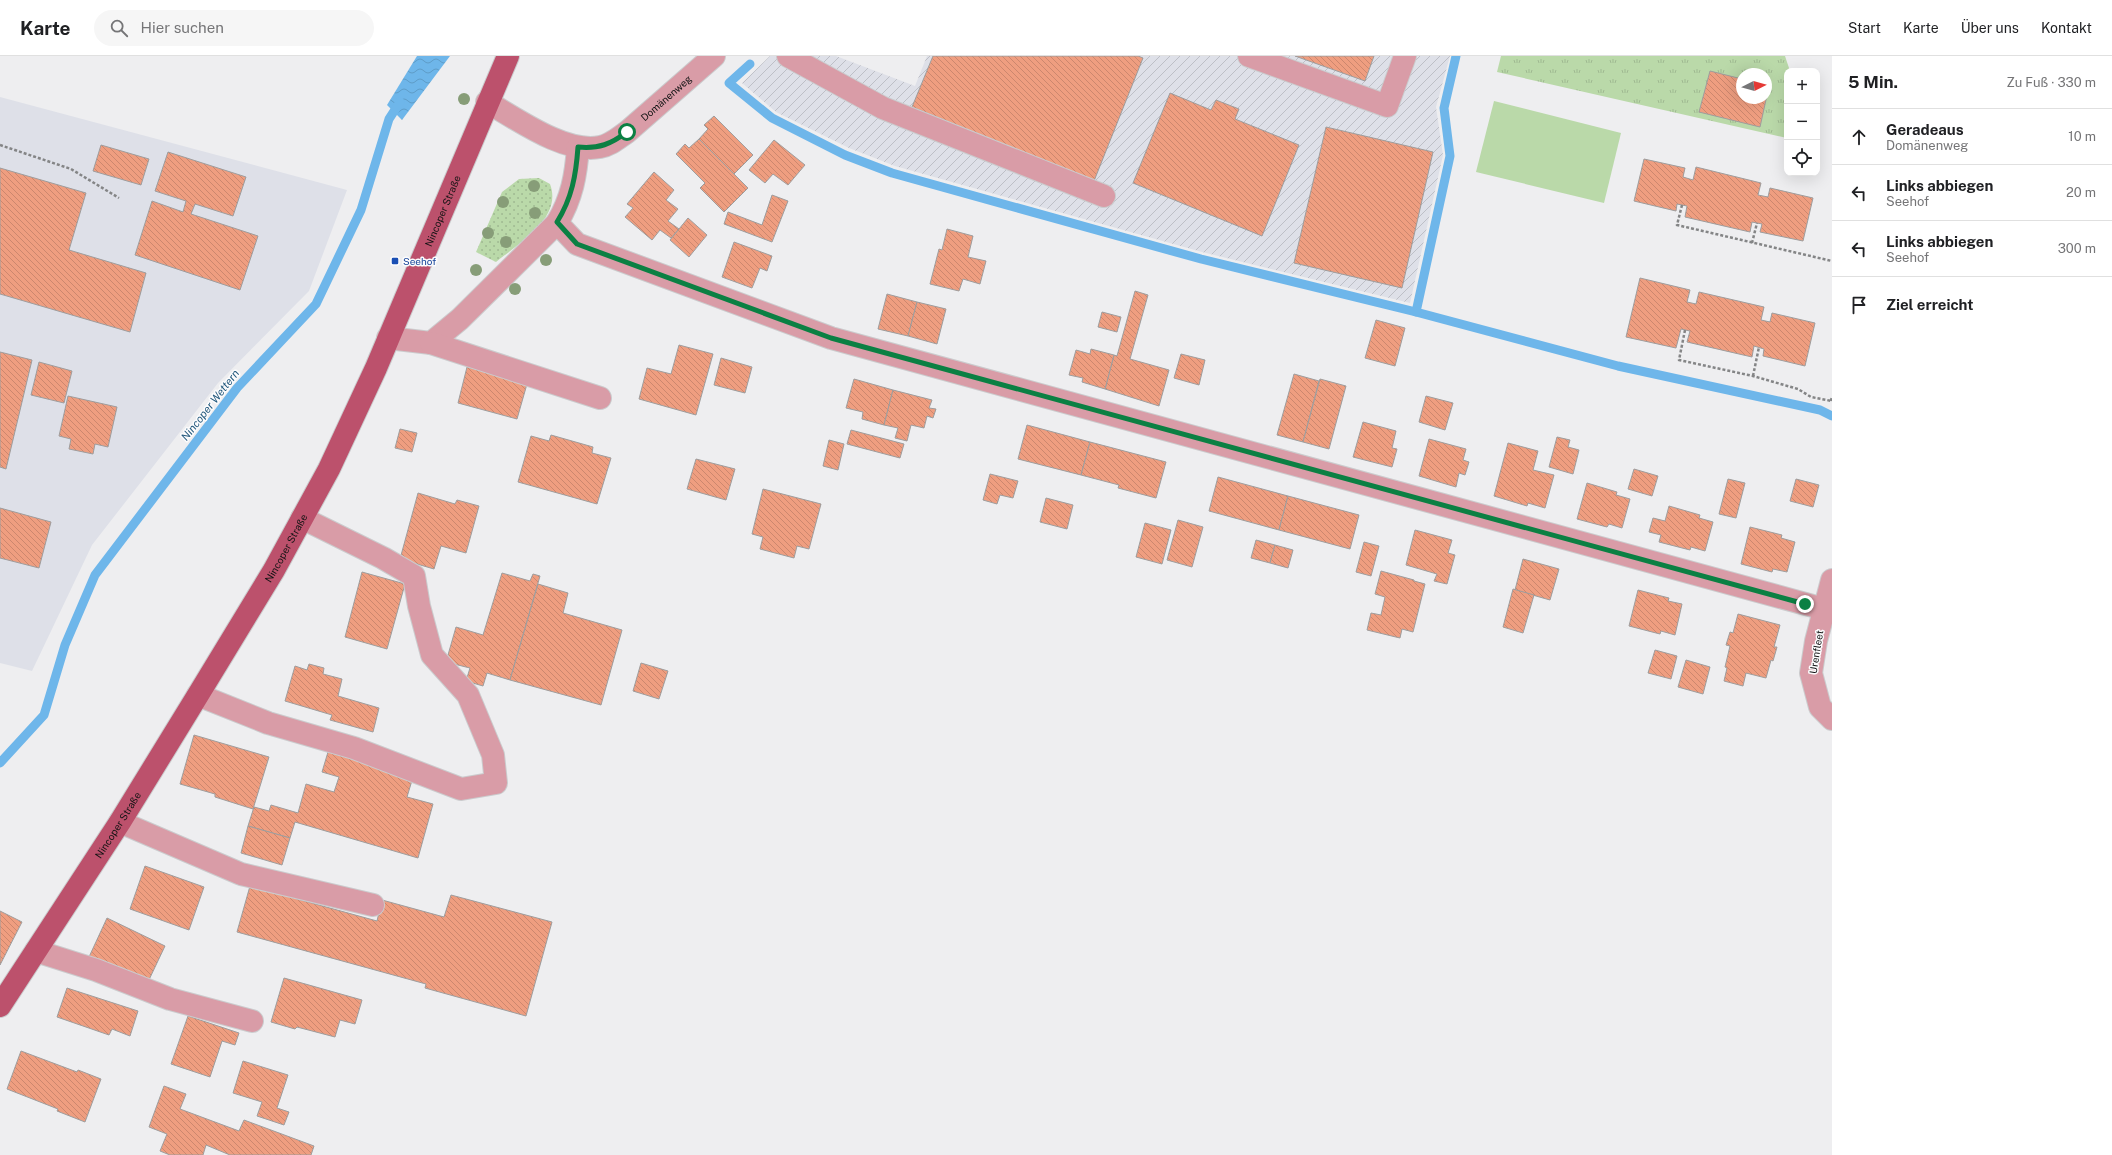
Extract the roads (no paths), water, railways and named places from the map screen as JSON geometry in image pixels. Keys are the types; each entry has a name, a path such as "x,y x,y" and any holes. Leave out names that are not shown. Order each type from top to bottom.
{"main road":[{"name":"Nincoper Straße","path":"0,1006 120,822 198,695 274,570 329,469 388,338 487,102 508,56"}],"street":[{"name":"Domänenweg","path":"487,102 563,142 578,147 601,147 612,143 714,56"},
{"path":"788,56 883,108 1104,196"},
{"path":"1249,56 1387,106 1405,56"},
{"path":"431,343 460,319 557,222 566,208 571,195 575,178 578,147"},
{"path":"557,222 577,244 831,338 1824,610"},
{"path":"388,338 431,343 600,398"},
{"path":"198,695 268,723 354,748 461,789 496,784 493,755 468,694 432,656 419,606 414,576 383,558 302,518"},
{"name":"Urenfleet","path":"1832,580 1811,673 1820,707 1832,719"},
{"path":"120,822 241,874 373,905"},
{"path":"36,951 96,970 170,999 252,1021"}],"water":[{"path":"417,56 450,56 402,120 387,105"}],"waterway":[{"path":"1456,56 1444,108 1450,156 1416,312 1618,366 1820,410 1832,416"},
{"path":"750,64 729,83 772,118 845,155 892,173 1201,259 1416,312"},
{"name":"Nincoper Wettern","path":"0,763 44,715 65,645 95,575 237,388 316,304 361,210 389,119 400,102"}],"place":[{"name":"Seehof","path":"395,261"}]}
